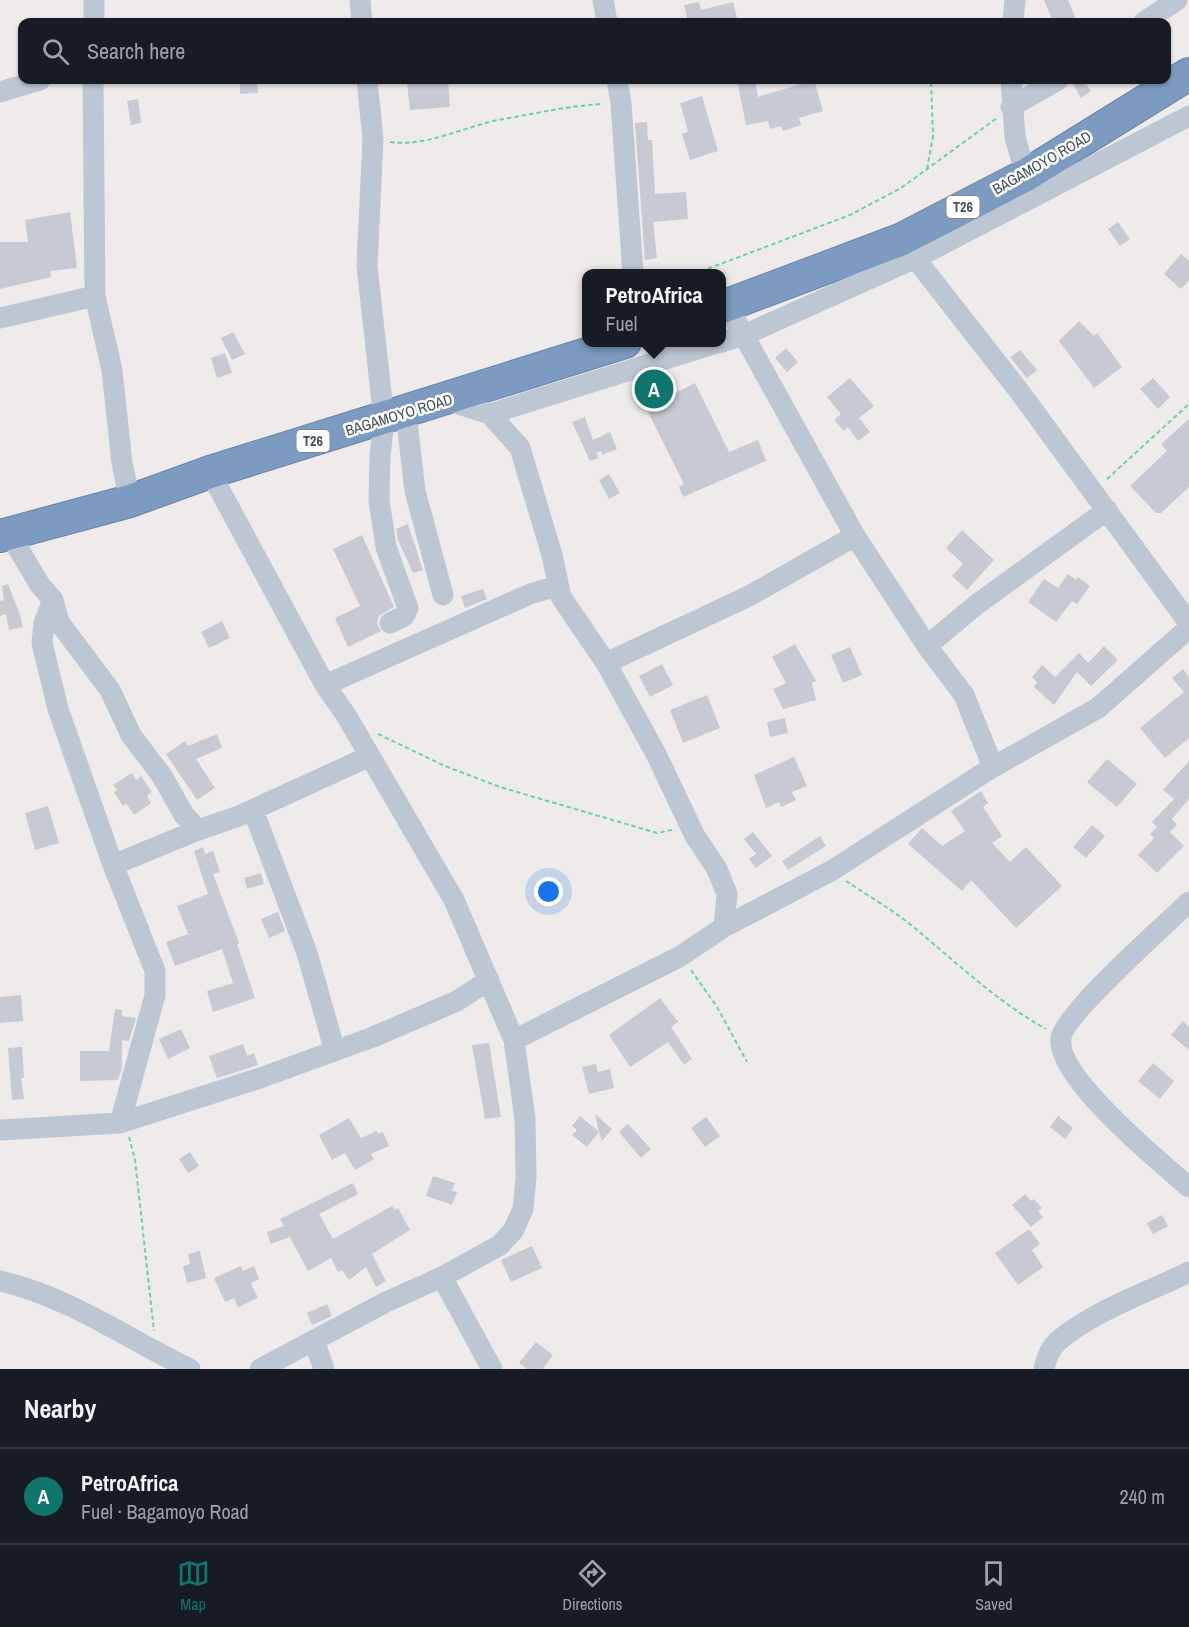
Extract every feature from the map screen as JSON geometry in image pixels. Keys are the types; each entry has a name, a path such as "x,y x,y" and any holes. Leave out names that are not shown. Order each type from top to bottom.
{"highway":[{"name":"BAGAMOYO ROAD","path":"726,305 908,249 1189,74"},
{"name":"BAGAMOYO ROAD","path":"4,535 130,501 210,472 395,417 610,347"}],"street":[{"path":"94,0 94,18"},
{"path":"360,0 362,18"},
{"path":"603,0 606,18"},
{"path":"1013,18 1015,0"},
{"path":"1150,18 1177,0"},
{"path":"0,92 27,84"},
{"path":"93,84 95,296 112,370 122,463 130,501"},
{"path":"367,84 373,139 367,266 395,417 443,595"},
{"path":"618,84 633,269"},
{"path":"1011,84 1015,137 1026,175"},
{"path":"1011,107 1051,84"},
{"path":"726,340 744,335 908,249 1189,116"},
{"path":"908,249 1094,491 1189,622"},
{"path":"0,318 95,296"},
{"path":"726,309 744,335 855,536 927,646 964,695 993,767"},
{"path":"490,414 705,347"},
{"path":"446,400 490,414 520,448 552,555 557,586 566,608 606,663 656,754 695,836 724,882 728,906 724,927"},
{"path":"390,623 404,616 408,608 386,547 379,500 380,456 395,417"},
{"path":"210,472 325,686 352,726 454,900 514,1040 525,1119 526,1177 523,1209 513,1231 500,1245 442,1277 386,1302 260,1369"},
{"path":"927,646 976,605 1107,510"},
{"path":"4,535 53,600 59,621 110,690 131,735 162,776 184,815 198,830"},
{"path":"606,663 749,596 855,536"},
{"path":"325,686 521,598 557,586"},
{"path":"53,600 44,623 42,643 58,709 113,866 155,971 155,995 123,1122"},
{"path":"514,1040 679,957 724,927 831,871 993,767 1098,708 1189,628"},
{"path":"113,866 198,830 254,810 370,756"},
{"path":"254,810 307,953 335,1051"},
{"path":"1189,902 1095,992 1068,1024 1061,1037 1064,1059 1087,1092 1145,1149 1189,1187"},
{"path":"0,1130 123,1122 260,1078 422,1018 458,1001 489,981"},
{"path":"1044,1369 1046,1359 1057,1342 1107,1311 1189,1272"},
{"path":"442,1277 492,1369"},
{"path":"0,1281 32,1288 69,1303 190,1369"},
{"path":"314,1340 324,1369"}],"path":[{"path":"927,169 933,135 931,84"},
{"path":"373,139 411,141 470,129 496,120 578,106 621,103"},
{"path":"705,269 850,215 901,188 1011,107"},
{"path":"1094,491 1189,404"},
{"path":"352,726 374,732 446,766 538,800 657,833 671,830 695,836"},
{"path":"831,871 910,924 946,957 1025,1017 1061,1037"},
{"path":"679,957 696,975 717,1007 747,1062"},
{"path":"123,1122 135,1160 152,1320 159,1354"}],"building":[{"path":"1044,0 1068,0 1075,18 1051,18"},
{"path":"699,2 701,10 733,2 737,18 687,18 684,5"},
{"path":"240,84 257,84 258,93 240,94"},
{"path":"407,84 448,84 450,107 410,110"},
{"path":"738,84 756,84 758,97 801,84 815,84 823,111 799,118 801,125 783,131 781,126 770,129 768,121 746,125"},
{"path":"1073,84 1086,84 1091,91 1081,98"},
{"path":"702,96 718,151 690,160 682,134 688,132 680,103"},
{"path":"138,99 141,123 131,125 127,101"},
{"path":"647,122 648,140 652,140 655,194 686,192 688,219 653,222 657,258 645,260 635,123"},
{"path":"70,212 77,268 50,271 51,277 0,289 0,242 28,242 25,220"},
{"path":"1118,222 1130,239 1120,246 1108,229"},
{"path":"1181,254 1189,261 1189,280 1181,289 1164,274"},
{"path":"1079,321 1094,336 1097,333 1122,367 1094,388 1059,341"},
{"path":"233,332 245,354 232,360 221,338"},
{"path":"786,348 798,362 787,372 775,358"},
{"path":"1020,350 1037,370 1027,378 1010,357"},
{"path":"225,353 232,373 217,378 211,358"},
{"path":"850,378 874,406 859,418 870,432 858,441 848,427 844,431 834,420 841,414 827,397"},
{"path":"1153,378 1170,397 1158,409 1140,389"},
{"path":"695,383 729,452 758,440 766,461 683,497 679,487 684,484 646,408"},
{"path":"585,417 593,440 610,432 617,449 602,455 601,451 597,452 598,458 590,461 572,422"},
{"path":"1189,419 1189,487 1161,513 1156,513 1130,486 1167,451 1161,444"},
{"path":"609,474 620,493 609,499 599,480"},
{"path":"408,524 423,570 413,573 398,540 396,529"},
{"path":"962,530 994,560 967,590 952,576 963,564 946,548"},
{"path":"362,535 394,607 379,616 377,623 381,631 348,647 335,618 360,606 333,549"},
{"path":"1068,574 1076,580 1078,577 1090,586 1077,604 1072,601 1056,622 1028,602 1044,579 1058,588"},
{"path":"8,584 23,627 9,630 6,614 0,616 0,601 4,600 2,586"},
{"path":"483,589 487,599 465,608 461,596"},
{"path":"222,621 230,638 209,648 201,632"},
{"path":"795,644 816,681 812,683 816,700 783,709 773,689 786,683 772,657"},
{"path":"1104,646 1118,660 1091,686 1077,672 1054,705 1034,687 1037,682 1032,677 1042,665 1055,677 1079,653 1088,663"},
{"path":"850,647 862,675 843,683 831,655"},
{"path":"662,664 673,685 650,697 639,676"},
{"path":"1183,669 1189,677 1189,738 1165,758 1140,728 1184,692 1172,678"},
{"path":"707,695 720,728 683,743 670,710"},
{"path":"785,718 788,733 770,737 767,722"},
{"path":"217,734 222,748 196,759 215,788 197,800 166,754 185,741 188,746"},
{"path":"794,757 807,786 792,792 796,800 781,807 779,802 766,808 754,775"},
{"path":"1107,759 1137,784 1117,807 1087,782"},
{"path":"1189,761 1189,799 1172,819 1177,825 1170,832 1184,846 1157,873 1138,855 1154,838 1150,834 1157,827 1152,822 1174,799 1163,790"},
{"path":"132,773 136,780 141,776 152,792 147,796 151,803 134,815 126,803 123,806 114,792 117,790 113,785"},
{"path":"981,791 988,803 983,807 1002,836 992,843 1010,862 1026,847 1062,886 1016,928 971,880 962,891 908,844 922,828 942,846 965,831 951,811"},
{"path":"48,806 59,843 35,850 25,813"},
{"path":"1092,825 1105,836 1086,858 1073,847"},
{"path":"753,832 772,856 756,868 749,859 756,854 744,839"},
{"path":"820,836 826,846 788,870 782,861"},
{"path":"203,847 205,854 213,851 220,872 213,874 239,943 237,944 255,998 213,1012 207,991 233,983 222,949 175,966 166,942 188,934 177,906 208,894 194,851"},
{"path":"261,873 264,884 247,889 244,878"},
{"path":"278,912 285,931 269,938 261,919"},
{"path":"21,995 23,1021 0,1023 0,997"},
{"path":"660,998 678,1022 671,1027 692,1059 684,1065 668,1042 630,1067 609,1035"},
{"path":"115,1009 122,1010 122,1016 136,1018 129,1041 122,1040 122,1068 118,1080 80,1081 80,1051 109,1051"},
{"path":"1183,1021 1189,1027 1189,1050 1171,1035"},
{"path":"181,1029 190,1048 168,1059 159,1039"},
{"path":"489,1043 501,1117 485,1119 472,1045"},
{"path":"243,1044 247,1056 254,1053 258,1065 217,1078 209,1056"},
{"path":"22,1047 24,1078 21,1078 24,1099 12,1100 8,1048"},
{"path":"1153,1063 1174,1081 1160,1099 1138,1081"},
{"path":"596,1064 598,1072 610,1069 614,1088 589,1094 582,1067"},
{"path":"595,1114 612,1129 602,1141 599,1132"},
{"path":"580,1116 599,1132 587,1147 572,1135 577,1130 572,1126"},
{"path":"1058,1116 1073,1128 1065,1139 1050,1127"},
{"path":"706,1117 720,1136 705,1147 691,1128"},
{"path":"349,1118 361,1138 377,1131 378,1134 383,1132 389,1146 371,1154 374,1159 355,1170 345,1153 332,1160 319,1135"},
{"path":"628,1124 651,1149 641,1158 619,1132"},
{"path":"190,1152 199,1166 188,1173 179,1159"},
{"path":"433,1176 455,1183 452,1191 457,1192 452,1205 426,1196"},
{"path":"353,1183 358,1194 319,1214 333,1239 392,1206 395,1210 398,1208 410,1230 372,1254 386,1281 376,1287 366,1267 349,1280 342,1270 338,1272 331,1258 308,1271 290,1237 271,1244 267,1232 284,1226 280,1219"},
{"path":"1025,1194 1031,1201 1034,1199 1042,1208 1038,1211 1043,1217 1031,1227 1012,1205"},
{"path":"1162,1215 1168,1226 1153,1234 1147,1223"},
{"path":"1029,1229 1040,1244 1032,1250 1043,1267 1018,1285 995,1253"},
{"path":"532,1246 542,1268 511,1282 501,1260"},
{"path":"200,1251 206,1278 187,1283 183,1266 190,1264 188,1254"},
{"path":"241,1266 243,1271 254,1266 259,1279 251,1283 258,1298 238,1307 234,1298 225,1302 214,1278"},
{"path":"327,1304 332,1316 312,1325 307,1313"},
{"path":"536,1342 553,1355 543,1369 527,1369 519,1363"}],"place":[{"name":"PetroAfrica","path":"654,389"}]}
